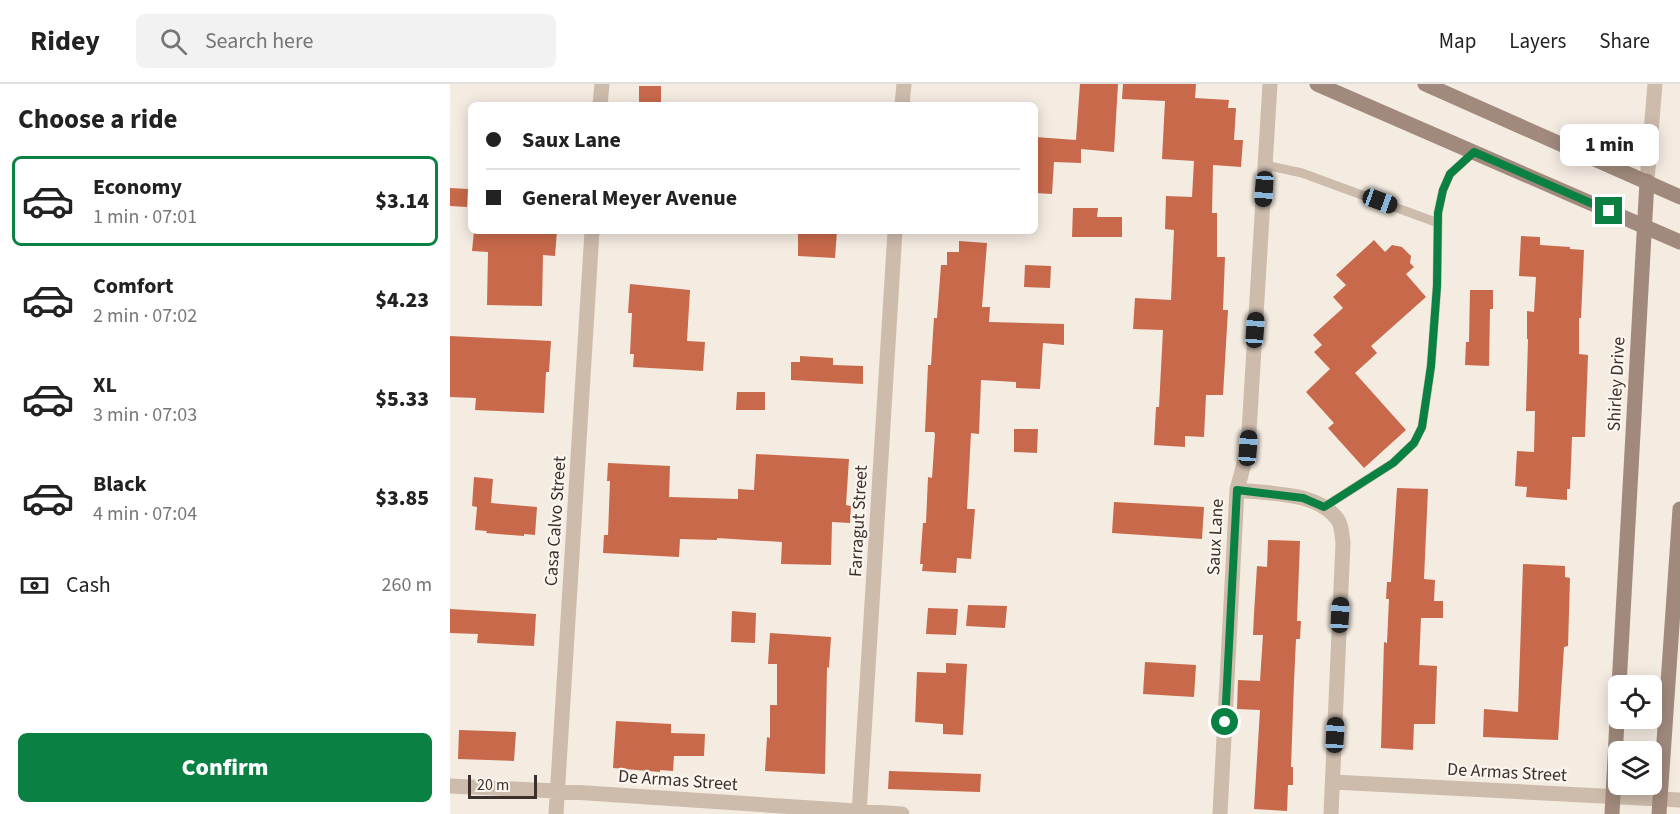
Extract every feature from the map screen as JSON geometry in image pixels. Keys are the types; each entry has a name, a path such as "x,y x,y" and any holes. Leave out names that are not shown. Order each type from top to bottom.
{"street":[{"path":"600,102 602,84"},
{"path":"902,102 904,84"},
{"name":"Saux Lane","path":"1220,814 1237,490 1248,448 1270,84"},
{"path":"1317,84 1680,242"},
{"path":"1425,84 1680,197"},
{"name":"Shirley Drive","path":"1620,675 1644,226 1655,84"},
{"name":"Casa Calvo Street","path":"556,814 592,234"},
{"name":"Farragut Street","path":"859,813 895,234"},
{"path":"1237,490 1303,498 1324,507 1340,521 1343,543 1331,814"},
{"path":"1660,807 1680,509"},
{"path":"1612,814 1617,729"},
{"name":"De Armas Street","path":"1333,782 1613,797 1660,807 1680,801"},
{"name":"De Armas Street","path":"450,786 902,814"}],"lane":[{"path":"1324,507 1393,463 1414,443 1422,427 1431,366 1437,286 1438,223 1443,190 1450,174 1474,152"},
{"path":"1265,165 1302,173 1438,223"}],"building":[{"path":"1080,84 1118,84 1114,152 1081,149 1081,163 1054,162 1052,194 1038,193 1038,137 1076,140"},
{"path":"1123,84 1196,84 1195,98 1229,100 1228,108 1236,108 1234,140 1243,140 1241,167 1213,165 1212,213 1217,213 1217,257 1225,257 1223,310 1228,310 1223,395 1206,395 1204,437 1185,436 1185,447 1154,445 1156,407 1159,407 1163,330 1133,329 1135,298 1171,300 1174,230 1165,229 1166,196 1192,197 1194,161 1162,159 1165,101 1122,99"},
{"path":"639,86 661,86 661,102 639,102"},
{"path":"450,188 468,189 467,207 450,206"},
{"path":"1073,208 1098,208 1097,217 1122,217 1122,237 1072,237"},
{"path":"474,234 557,234 555,256 543,255 542,306 487,305 488,252 472,251"},
{"path":"798,234 837,234 835,258 798,256"},
{"path":"1521,236 1540,237 1540,245 1584,250 1579,354 1588,355 1585,437 1572,437 1570,489 1567,489 1567,500 1526,497 1527,487 1515,486 1517,451 1534,452 1535,411 1526,411 1527,311 1534,312 1536,277 1519,276"},
{"path":"1374,240 1385,252 1392,245 1402,247 1411,256 1410,263 1414,267 1406,274 1426,297 1371,346 1377,353 1355,373 1406,430 1364,468 1328,428 1334,423 1306,392 1330,369 1314,352 1322,345 1313,335 1343,308 1333,297 1346,285 1336,275"},
{"path":"959,241 987,243 982,307 990,307 989,322 1064,324 1064,345 1043,343 1040,389 1016,388 1016,382 981,380 979,434 971,433 967,509 975,509 971,559 957,558 956,573 922,571 923,564 920,564 923,523 926,523 928,477 932,478 935,434 925,432 928,365 931,365 941,265 947,265 947,252 959,252"},
{"path":"1025,265 1051,266 1050,288 1024,287"},
{"path":"630,284 690,290 687,341 705,342 703,371 633,367 634,354 630,354 632,313 628,313"},
{"path":"1470,290 1493,290 1493,309 1490,309 1489,366 1465,365 1466,342 1469,342"},
{"path":"450,336 551,341 549,372 546,372 544,413 475,410 476,398 450,397"},
{"path":"800,356 833,358 833,365 863,366 863,384 791,380 791,362 800,362"},
{"path":"737,392 765,392 765,410 736,410"},
{"path":"1014,429 1038,429 1037,453 1014,452"},
{"path":"756,454 849,459 846,505 851,506 850,523 832,522 831,565 781,564 782,542 717,538 717,540 680,539 679,557 603,553 604,535 608,535 610,481 607,481 608,463 670,466 669,497 738,499 738,489 754,490"},
{"path":"474,477 493,479 491,503 537,507 535,535 486,533 487,531 475,530 477,507 472,506"},
{"path":"1397,488 1428,489 1424,579 1435,580 1434,601 1443,601 1443,618 1421,618 1419,665 1437,666 1435,724 1414,724 1413,750 1381,748 1384,642 1387,643 1389,599 1386,599 1387,582 1391,582"},
{"path":"1114,502 1204,507 1202,539 1112,533"},
{"path":"1268,540 1300,541 1297,621 1301,621 1300,639 1296,639 1291,767 1293,767 1293,785 1288,785 1287,811 1254,809 1260,710 1237,709 1238,680 1260,681 1263,635 1253,635 1254,614 1257,566 1267,567"},
{"path":"1523,564 1565,566 1565,577 1570,578 1568,646 1564,647 1558,740 1483,737 1484,709 1518,712"},
{"path":"968,605 1007,606 1005,628 966,626"},
{"path":"928,608 958,609 956,635 926,634"},
{"path":"450,609 536,614 534,646 477,643 478,634 450,633"},
{"path":"732,611 756,613 755,643 731,642"},
{"path":"770,633 831,637 829,668 827,667 825,774 765,771 767,737 770,738 770,705 777,705 777,664 768,664"},
{"path":"1145,662 1196,665 1194,697 1143,694"},
{"path":"946,663 967,664 963,735 943,734 943,724 915,722 917,672 946,673"},
{"path":"616,721 671,724 671,733 705,734 704,756 674,756 673,771 613,768"},
{"path":"459,730 516,732 514,761 458,759"},
{"path":"889,771 981,774 980,792 888,789"}],"route":[{"path":"1225,722 1237,490 1303,498 1324,507 1393,463 1414,443 1422,427 1426,406 1437,286 1438,213 1443,190 1450,174 1474,152 1609,211"}]}
